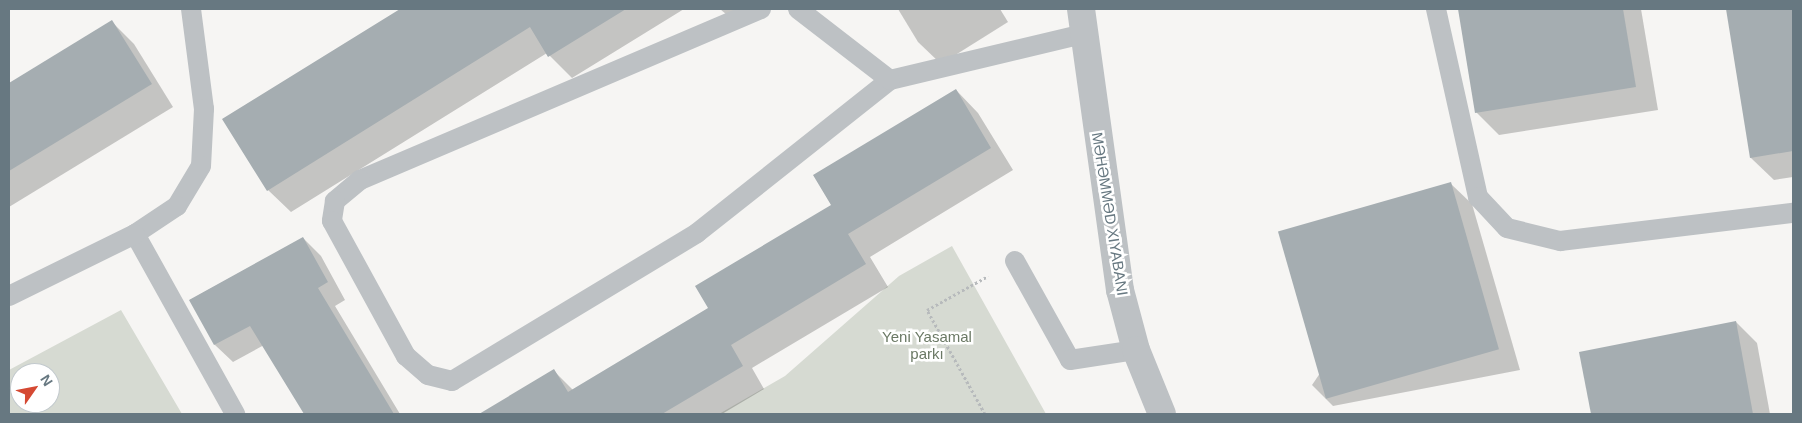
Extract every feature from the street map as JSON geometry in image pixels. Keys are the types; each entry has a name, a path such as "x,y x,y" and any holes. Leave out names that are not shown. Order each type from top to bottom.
{"street":[{"name":"MƏHƏMMƏD XIYABANI","path":"1082,21 1120,290 1136,350 1162,414"}],"lane":[{"path":"9,296 135,234 177,206 201,166 204,109 191,9"},
{"path":"760,9 360,180 335,200 332,221 406,356 428,375 452,380 697,233 890,80 1082,21"},
{"path":"798,9 890,80"},
{"path":"1436,9 1478,198 1507,228 1560,241 1793,213"},
{"path":"135,234 235,414"},
{"path":"1015,262 1070,360 1136,350"}],"path":[{"path":"985,414 927,310 1015,262"}],"green space":[{"name":"Yeni Yasamal parkı","path":"952,246 1046,414 719,414 785,376 899,276"},
{"path":"121,310 182,414 9,414 10,369 10,413 60,413 60,363 22,363"}],"building":[{"path":"400,9 626,9 548,57 530,27 267,191 222,119"},
{"path":"1458,9 1623,9 1636,87 1475,113"},
{"path":"1726,9 1793,9 1793,151 1750,158"},
{"path":"112,20 152,84 9,171 9,83"},
{"path":"956,89 991,148 848,234 866,264 731,345 743,366 662,414 479,414 554,369 568,392 708,308 695,286 831,205 813,175"},
{"path":"1451,182 1499,349 1326,399 1278,232"},
{"path":"303,237 328,282 318,288 394,414 304,414 250,326 214,345 189,300"},
{"path":"1736,321 1753,414 1591,414 1579,352"}]}
